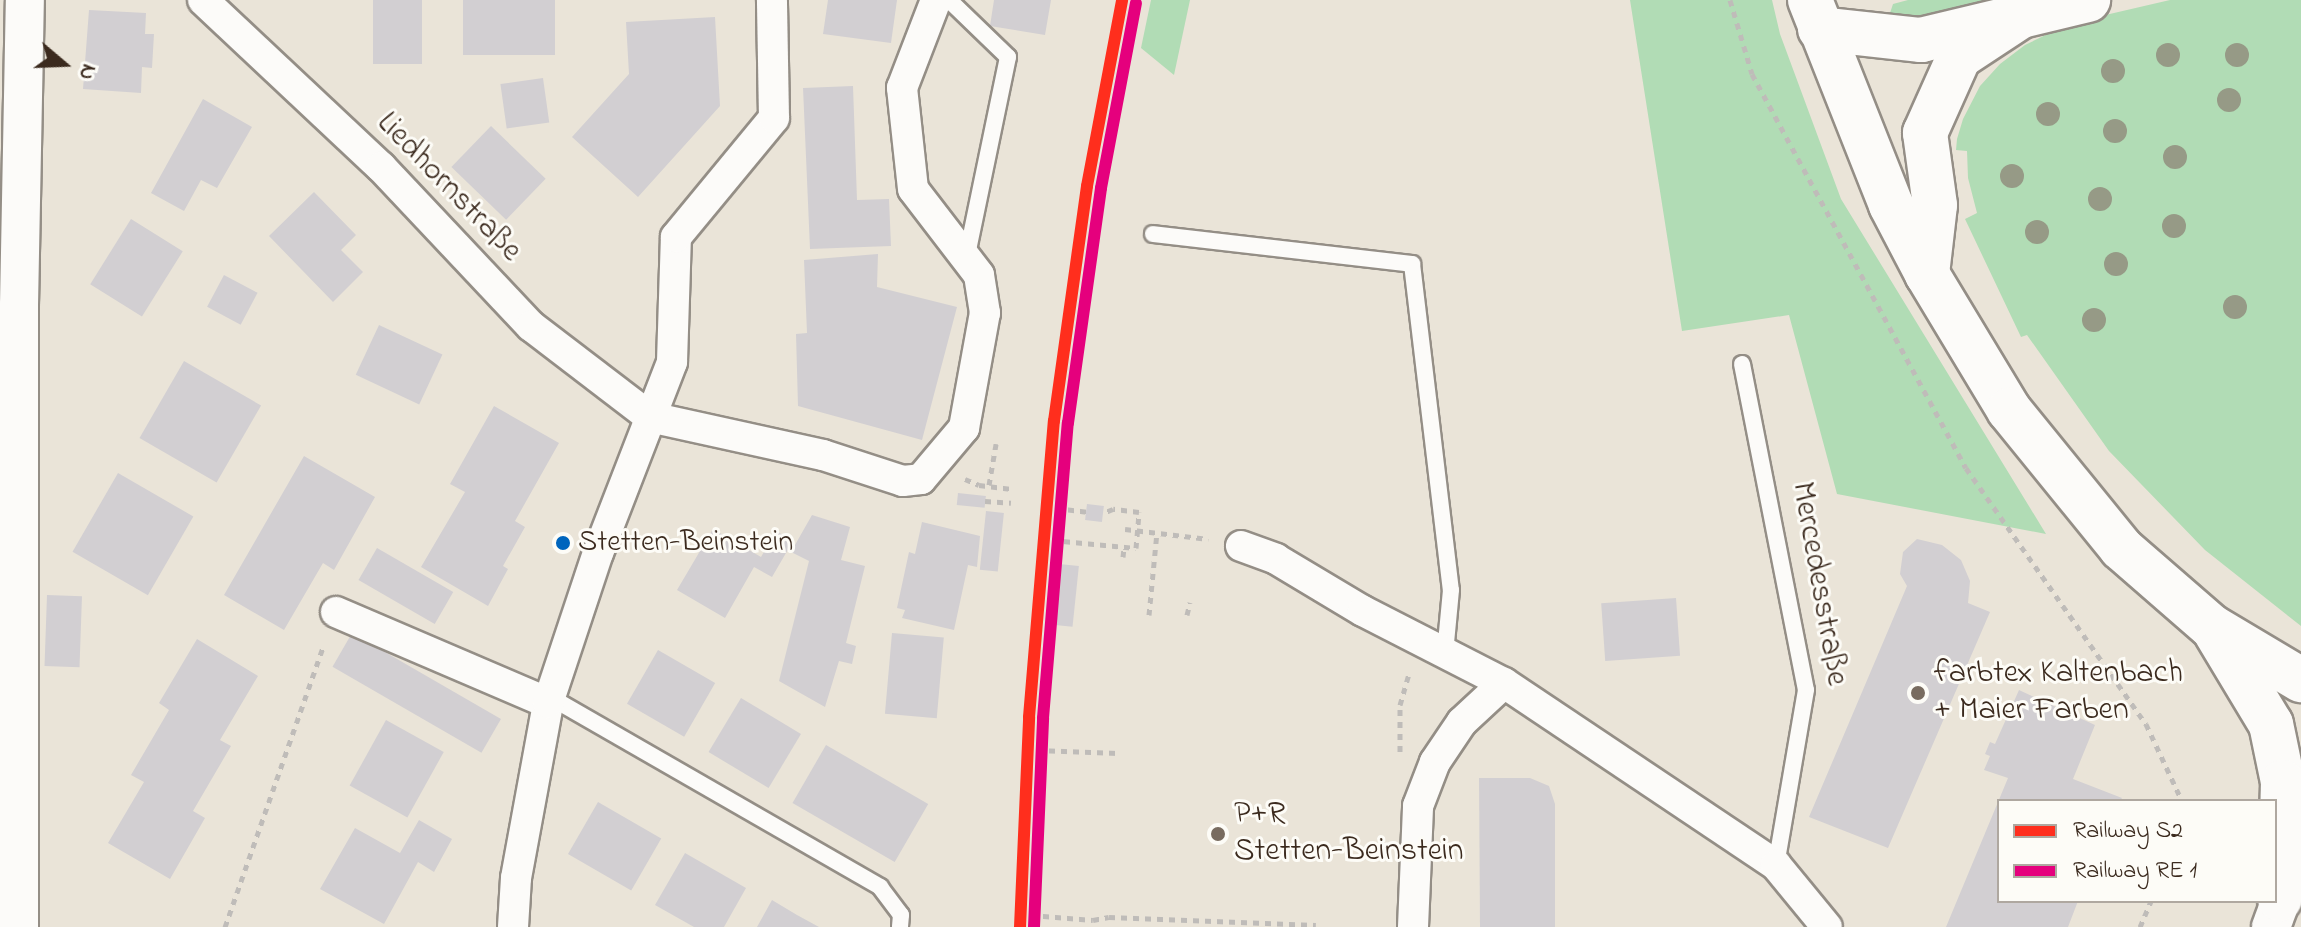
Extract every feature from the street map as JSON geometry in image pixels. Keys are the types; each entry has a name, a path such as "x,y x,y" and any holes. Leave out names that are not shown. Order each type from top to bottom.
{"main road":[{"path":"1815,15 1862,0"},
{"path":"1815,15 1921,40 2088,0"},
{"path":"1815,15 1871,161 1927,274 2009,410 2121,548 2212,627 2301,680"},
{"path":"1927,274 1935,205 1925,133 1959,57 2018,18"},
{"path":"2212,627 2271,724 2283,782 2284,901"}],"street":[{"path":"19,927 9,305 25,0"},
{"name":"Liedhornstraße","path":"203,0 381,167 531,326 650,417 823,455 903,481 921,479 964,428 985,313 979,275 967,255"},
{"path":"513,927 516,878 549,700 598,553 672,362 676,237 774,118 772,0"},
{"path":"936,0 902,88 913,189 967,255"},
{"path":"1241,546 1276,559 1434,648 1504,683 1776,865 1827,927"},
{"path":"336,612 549,700"},
{"path":"1413,927 1418,806 1435,762 1462,722 1504,683"},
{"path":"2284,901 2301,845"}],"lane":[{"path":"949,0 1008,57 967,255"},
{"path":"1153,234 1412,264 1451,590 1434,648"},
{"name":"Mercedesstraße","path":"1742,364 1806,690 1776,865"},
{"path":"549,700 880,887 901,915 900,927"}],"path":[{"path":"1730,0 1752,74 1966,468 2146,724 2181,799"},
{"path":"989,485 992,470"},
{"path":"972,484 1012,489"},
{"path":"985,501 1011,503"},
{"path":"1056,508 1087,512"},
{"path":"1052,540 1136,548 1139,512 1113,509 1103,513"},
{"path":"1125,529 1191,535 1241,546"},
{"path":"1149,615 1157,532"},
{"path":"1123,557 1124,547"},
{"path":"1187,615 1190,602"},
{"path":"225,927 336,612"},
{"path":"1418,806 1399,749 1400,705 1407,678 1434,648"},
{"path":"1037,750 1118,753"},
{"path":"2140,927 2150,903"},
{"path":"1031,915 1093,920 1109,917 1316,925"}],"green space":[{"path":"1151,0 1190,0 1174,75 1141,48"},
{"path":"1630,0 1772,0 1780,34 1841,199 2046,534 1837,494 1789,315 1682,331"},
{"path":"1908,0 2009,0 1921,20 1890,13 1893,4"},
{"path":"2170,0 2301,0 2301,626 2205,550 2109,451 2027,335 2021,337 1965,219 1977,213 1968,178 1967,151 1956,150 1957,139 1963,119 1980,86 2000,64 2025,45 2058,29 2058,26"}],"building":[{"path":"373,0 422,0 422,64 373,64"},
{"path":"463,0 555,0 555,55 463,55"},
{"path":"828,0 897,0 891,43 823,34"},
{"path":"994,0 1051,0 1045,35 990,26"},
{"path":"89,10 146,13 145,34 154,34 152,68 142,67 141,93 83,89"},
{"path":"715,17 720,106 638,197 572,137 629,74 626,22"},
{"path":"543,78 549,123 507,129 500,84"},
{"path":"853,86 857,200 889,199 891,246 810,249 803,88"},
{"path":"203,99 252,127 217,188 201,180 184,211 151,193"},
{"path":"491,126 546,179 506,220 451,167"},
{"path":"314,192 356,235 341,250 363,272 333,302 269,236"},
{"path":"131,219 183,251 142,317 90,284"},
{"path":"878,254 877,287 957,307 922,440 798,406 796,334 807,333 804,260"},
{"path":"224,275 258,293 241,325 207,307"},
{"path":"379,325 442,355 419,404 356,375"},
{"path":"184,361 261,405 217,483 140,438"},
{"path":"494,406 559,443 515,521 525,527 503,566 508,569 488,606 421,567 465,492 450,484"},
{"path":"304,456 375,497 334,570 323,563 284,630 224,595"},
{"path":"118,473 193,516 148,595 73,552"},
{"path":"958,493 986,496 985,508 957,505"},
{"path":"1087,504 1104,506 1102,522 1085,520"},
{"path":"986,511 1004,513 998,572 980,570"},
{"path":"812,515 850,527 841,560 865,566 846,643 856,646 852,664 839,661 825,707 779,681 809,561 791,552"},
{"path":"922,522 980,536 977,567 968,565 954,630 902,618 905,610 897,608 909,552 915,554"},
{"path":"713,529 761,557 776,531 793,541 772,577 754,567 725,618 677,590"},
{"path":"1917,539 1942,545 1961,560 1970,581 1968,603 1990,612 1888,848 1809,817 1907,586 1900,574 1903,552"},
{"path":"377,548 453,592 435,624 358,580"},
{"path":"1059,564 1079,566 1073,627 1053,625"},
{"path":"47,595 82,596 80,667 45,666"},
{"path":"1676,598 1680,656 1605,661 1601,603"},
{"path":"352,633 501,719 481,753 332,667"},
{"path":"892,633 944,638 937,718 885,714"},
{"path":"197,639 258,676 220,740 231,746 193,811 205,818 170,879 108,843 144,782 131,775 169,710 159,703"},
{"path":"658,650 715,683 684,737 627,704"},
{"path":"2019,690 2095,725 2073,779 2122,798 1999,799 2008,778 1984,770 1990,756 1985,754 1990,742 1995,744"},
{"path":"741,698 801,734 769,788 709,752"},
{"path":"386,720 444,752 407,818 350,786"},
{"path":"826,745 928,804 895,862 792,803"},
{"path":"1479,778 1530,778 1549,786 1555,804 1555,927 1480,927"},
{"path":"598,802 661,838 631,890 568,854"},
{"path":"1997,804 1997,903 2077,903 2068,927 1946,927"},
{"path":"419,820 452,839 434,872 418,862 384,924 320,889 355,828 400,853"},
{"path":"685,853 746,888 724,927 694,927 655,905"},
{"path":"772,900 797,915 819,927 757,927"}],"rail line":[{"name":"S2","path":"1020,927 1029,717 1054,421 1087,186 1122,0"}],"transit line":[{"path":"1034,927 1043,718 1068,423 1101,188 1136,3"}],"place":[{"name":"Stetten-Beinstein","path":"563,543"},
{"name":"farbtex Kaltenbach + Maier Farben","path":"1918,693"},
{"name":"P+R Stetten-Beinstein","path":"1218,834"}]}
